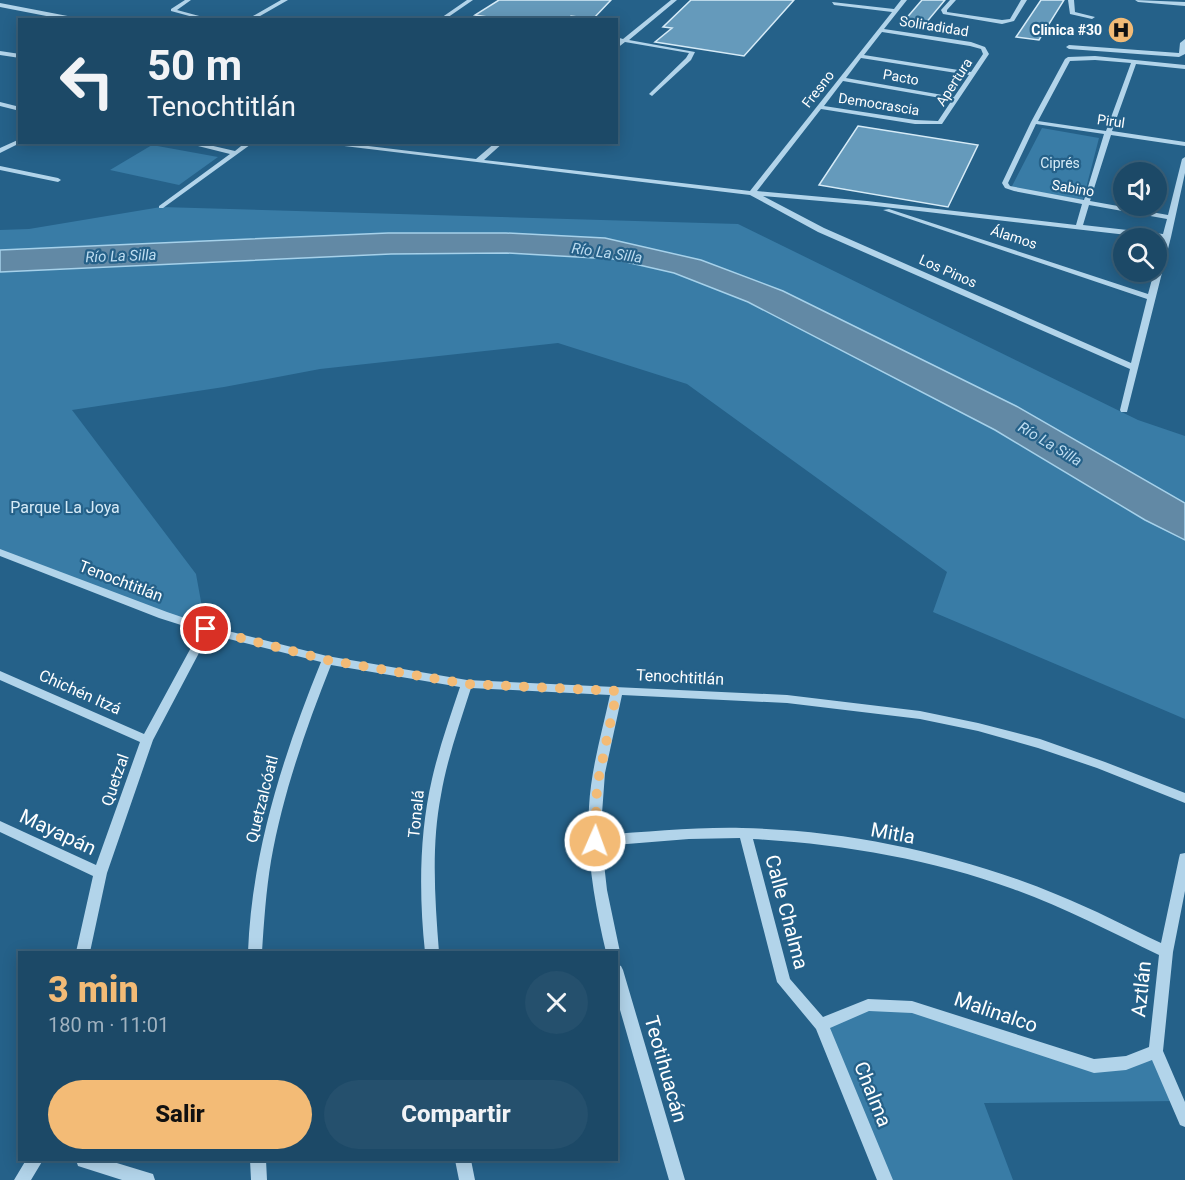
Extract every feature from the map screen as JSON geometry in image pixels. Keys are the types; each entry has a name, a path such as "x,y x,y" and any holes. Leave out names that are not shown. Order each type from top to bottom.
{"street":[{"path":"188,0 173,10 204,18"},
{"path":"252,18 285,0"},
{"path":"443,18 470,0"},
{"path":"618,45 674,0"},
{"name":"Fresno","path":"752,194 904,0"},
{"path":"953,0 944,12 1002,22 1012,20 1024,0"},
{"path":"1071,0 1072,13 1092,17"},
{"path":"1138,0 1185,4"},
{"path":"834,3 895,11"},
{"path":"0,5 68,18"},
{"name":"Soliradidad","path":"880,30 983,48"},
{"path":"618,39 692,52 689,59 652,93"},
{"path":"1069,46 1179,56 1182,54 1185,41"},
{"name":"Apertura","path":"935,124 943,122 985,57 983,48"},
{"path":"0,52 18,56"},
{"path":"860,56 973,74"},
{"path":"1034,122 1068,59 1084,58 1185,67"},
{"path":"1079,226 1108,133 1134,62"},
{"name":"Pacto","path":"841,79 956,99"},
{"path":"0,105 18,109"},
{"name":"Democrascia","path":"820,107 935,124"},
{"name":"Pirul","path":"1034,122 1185,144"},
{"name":"Sabino","path":"1034,122 1006,181 1007,187 1171,218"},
{"path":"0,151 18,142"},
{"path":"194,144 236,153"},
{"path":"161,207 248,144"},
{"path":"331,144 752,194 867,203 1113,230"},
{"path":"478,161 499,144"},
{"path":"1167,237 1185,159"},
{"path":"0,168 58,180"},
{"name":"Los Pinos","path":"752,194 821,230 1135,369"},
{"name":"Álamos","path":"867,203 1152,298"},
{"path":"1124,410 1156,282"},
{"name":"Tenochtitlán","path":"0,552 163,615 206,629 327,660 467,684 787,699 920,715 978,727 1040,744 1185,798"},
{"name":"Quetzal","path":"83,951 100,873 147,740 206,629"},
{"name":"Quetzalcóatl","path":"255,951 260,888 275,815 300,728 327,660"},
{"name":"Chichén Itzá","path":"0,675 147,740"},
{"name":"Tonalá","path":"432,951 429,881 432,816 438,778 467,684"},
{"path":"613,951 604,912 595,841 597,786 617,691"},
{"name":"Mayapán","path":"0,826 100,873"},
{"name":"Mitla","path":"595,841 745,833 809,839 941,861 1050,898 1166,952"},
{"name":"Calle Chalma","path":"745,833 784,982 821,1025"},
{"name":"Aztlán","path":"1185,858 1166,952 1155,1051 1185,1120"},
{"name":"Teotihuacán","path":"618,977 677,1180"},
{"name":"Malinalco","path":"821,1025 868,1005 889,1004 935,1013 1094,1066 1115,1067 1134,1062 1155,1051"},
{"name":"Chalma","path":"821,1025 885,1180"},
{"path":"22,1180 34,1161"},
{"path":"87,1161 147,1180"},
{"path":"258,1161 259,1180"},
{"path":"463,1161 467,1180"}],"green space":[{"name":"Ciprés","path":"1042,128 1099,138 1083,200 1011,188"},
{"path":"152,145 218,157 179,185 110,170"},
{"name":"Parque La Joya","path":"161,207 738,224 1138,420 1185,436 1185,719 933,612 947,572 687,384 558,343 320,369 224,387 72,410 196,574 206,629 0,551 0,230 29,229"},
{"path":"889,1004 1094,1066 1156,1051 1176,1101 984,1103 1013,1180 885,1180 821,1025"}],"water":[{"name":"Río La Silla","path":"388,233 506,233 605,238 701,260 783,291 1016,406 1185,503 1185,540 1145,520 995,430 748,302 674,273 613,259 507,253 391,254 0,272 0,250"}],"building":[{"path":"499,0 611,0 594,18 571,16 570,18 494,18 475,15"},
{"path":"691,0 794,0 744,56 655,42 672,28 663,27"},
{"path":"922,0 945,0 925,24 904,21"},
{"path":"1041,0 1064,0 1039,40 1016,37"},
{"path":"858,126 978,145 948,207 819,185"}],"place":[{"name":"Clinica #30","path":"1121,30"}],"route":[{"path":"206,629 327,660 467,684 617,691 597,786 595,841"}]}
